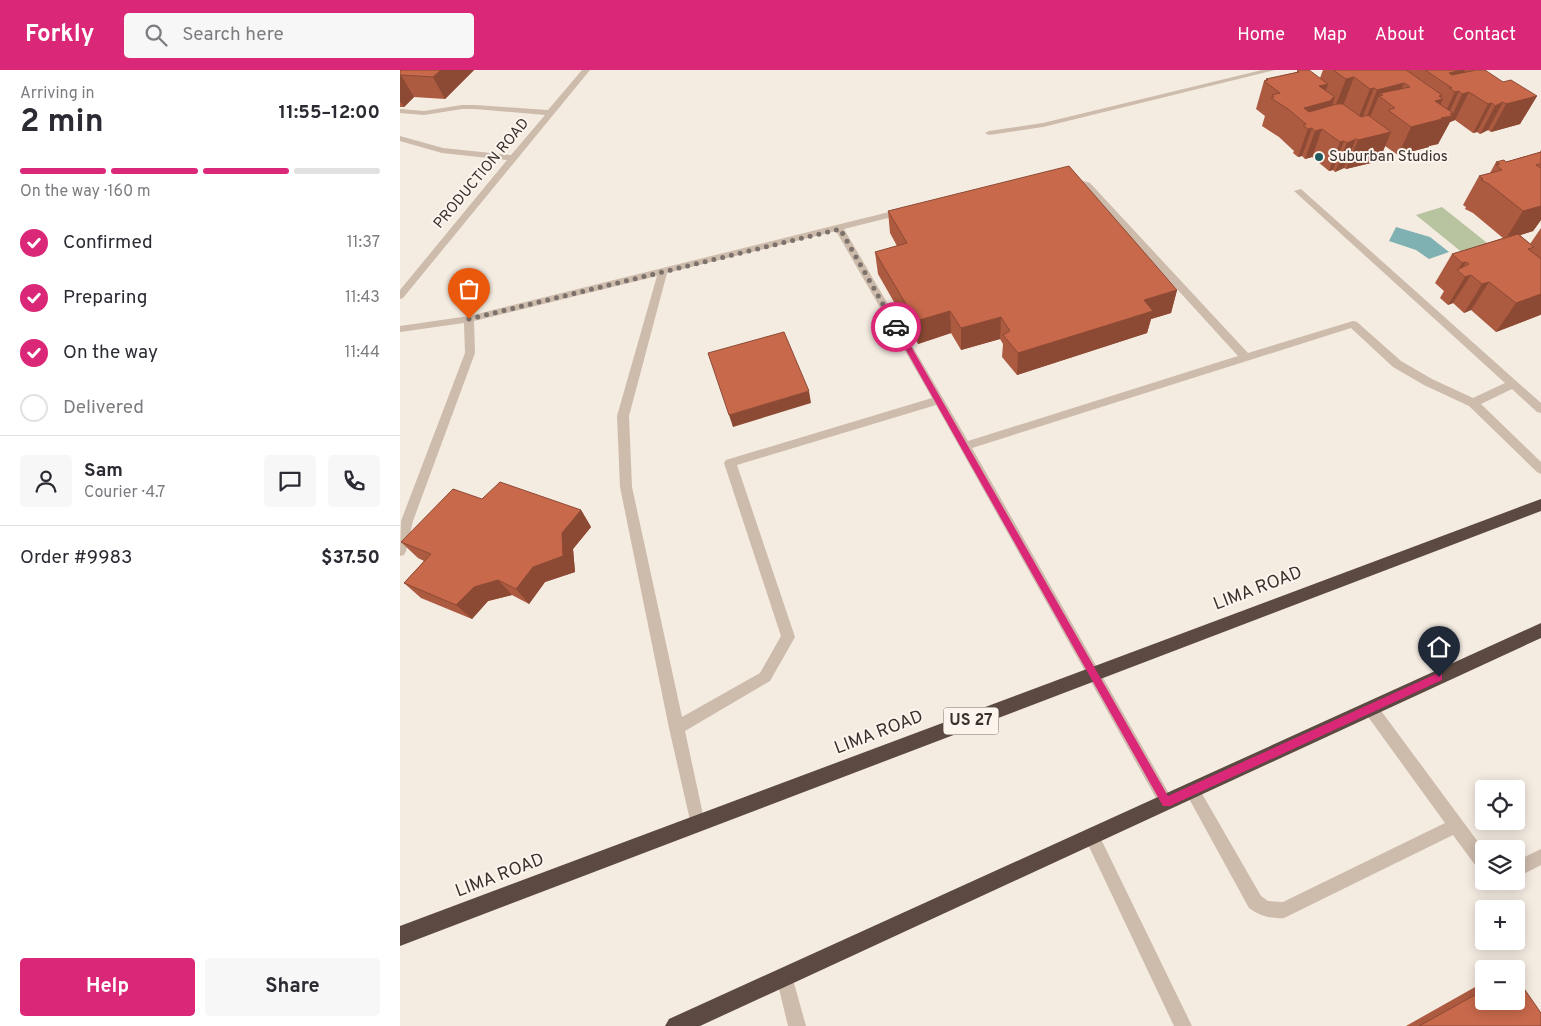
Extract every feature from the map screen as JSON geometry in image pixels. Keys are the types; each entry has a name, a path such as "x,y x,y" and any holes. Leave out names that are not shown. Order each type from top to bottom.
{"highway":[{"name":"LIMA ROAD","path":"400,936 1541,505"},
{"path":"676,1026 1541,630"}],"street":[{"name":"PRODUCTION ROAD","path":"400,296 586,70"},
{"path":"989,133 1043,125 1271,70"},
{"path":"400,111 424,113 468,107 550,113"},
{"path":"400,138 442,150 512,158"},
{"path":"1057,175 1087,185 1246,358"},
{"path":"1298,192 1541,408"},
{"path":"400,329 469,319 840,229 916,208"},
{"path":"840,229 1166,802"},
{"path":"663,271 623,416 626,487 697,824"},
{"path":"400,551 407,521 470,353 469,319"},
{"path":"964,446 1353,324 1397,364 1428,382 1473,403 1541,469"},
{"path":"1473,403 1513,384"},
{"path":"676,728 765,677 788,637 730,463 938,400"},
{"path":"1371,708 1475,852"},
{"path":"1192,790 1255,902 1263,909 1272,911 1284,910 1456,826"},
{"path":"1092,836 1183,1026"},
{"path":"1525,865 1541,857"},
{"path":"784,976 798,1026"}],"green space":[{"path":"1442,207 1496,250 1469,258 1416,215"}],"water":[{"path":"1396,227 1430,237 1449,252 1429,259 1416,250 1389,241"}],"building":[{"path":"400,70 441,70 433,77 400,76"},
{"path":"1309,70 1328,84 1319,86 1335,97 1331,99 1333,100 1304,108 1309,112 1343,104 1361,117 1368,115 1391,132 1356,139 1347,143 1344,141 1340,142 1322,129 1315,131 1312,128 1308,129 1303,125 1306,124 1271,98 1274,97 1272,95 1280,93 1264,81 1299,72 1297,71"},
{"path":"1333,70 1406,70 1442,95 1439,96 1443,99 1435,101 1453,113 1450,114 1452,116 1411,127 1388,110 1395,108 1379,96 1383,95 1381,93 1410,87 1404,83 1377,90 1374,88 1370,89 1354,77 1346,79"},
{"path":"1425,70 1461,70 1449,73 1452,75 1485,70 1503,82 1511,80 1537,96 1506,104 1503,102 1495,106 1492,103 1488,104 1469,92 1462,94 1459,91 1455,92"},
{"path":"1541,152 1541,164 1536,165 1541,168 1541,206 1523,211 1489,184 1481,180 1483,179 1479,176 1502,170 1496,165 1500,164 1496,162 1504,160 1506,162"},
{"path":"1069,166 1177,290 1144,300 1153,311 1018,353 1003,335 1010,331 1001,317 961,328 950,311 916,321 875,252 907,243 888,211"},
{"path":"1518,234 1534,247 1528,249 1541,259 1541,294 1516,303 1489,282 1482,284 1471,275 1465,277 1457,270 1469,264 1466,262 1462,263 1452,254"},
{"path":"784,332 809,391 729,415 708,353"},
{"path":"500,482 581,510 562,533 563,556 533,567 516,589 498,580 474,587 456,605 404,583 431,554 401,542 453,489 482,499"},
{"path":"1525,990 1541,1013 1541,1026 1419,1026 1475,995 1475,1010 1525,1010"}],"way so far":[{"path":"469,319 840,229 896,327"}],"place":[{"name":"Suburban Studios","path":"1319,157"}],"route":[{"path":"896,327 1166,802 1439,677"}]}
